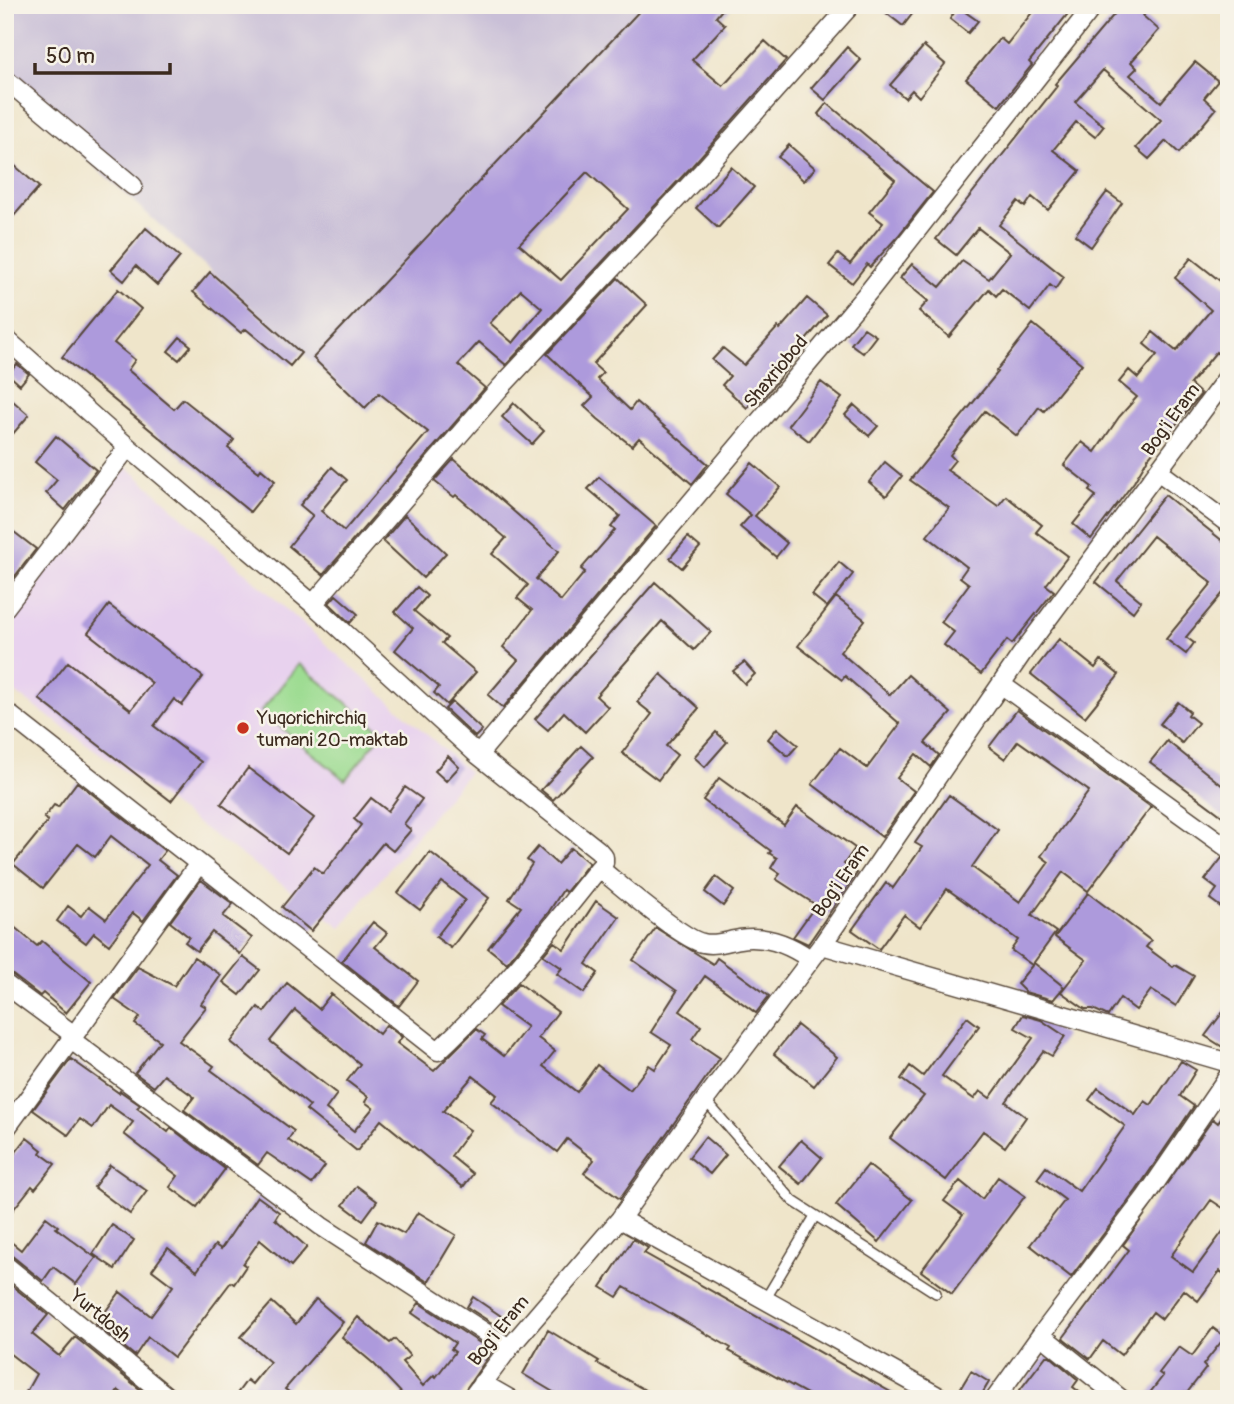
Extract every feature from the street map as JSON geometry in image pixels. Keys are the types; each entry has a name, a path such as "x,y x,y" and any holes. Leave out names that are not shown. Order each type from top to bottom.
{"street":[{"path":"313,604 499,389 699,174 851,5"},
{"name":"Shaxriobod","path":"478,755 870,290 1094,5"},
{"path":"5,79 133,186"},
{"path":"5,338 313,604 478,755 598,850 604,863 463,1028 438,1051 5,711"},
{"name":"Bog'i Eram","path":"471,1399 509,1348 620,1219 821,944 1021,655 1229,374"},
{"path":"5,608 128,447"},
{"path":"1158,471 1229,524"},
{"path":"1002,685 1229,849"},
{"path":"5,1130 198,865"},
{"path":"599,868 683,933 700,943 764,939 794,948 810,959"},
{"path":"821,944 1229,1063"},
{"path":"5,984 321,1226 509,1348"},
{"path":"995,1399 1145,1198 1229,1075"},
{"path":"620,1219 943,1399"},
{"name":"Yurtdosh","path":"5,1265 170,1399"},
{"path":"1041,1335 1121,1399"},
{"path":"482,1383 510,1399"}],"lane":[{"path":"705,1100 793,1201 936,1293"},
{"path":"765,1300 815,1216"}],"shaded area":[{"path":"5,5 734,5 722,20 728,28 368,412 5,86"},
{"name":"Yuqorichirchiq tumani 20-maktab","path":"127,467 469,772 341,927 5,685 5,618"}],"green space":[{"path":"299,664 383,733 345,780 261,711"}],"building":[{"path":"645,5 726,5 716,17 725,25 692,60 723,86 765,41 786,60 692,166 506,365 479,342 458,365 485,388 323,575 289,546 313,516 300,505 332,467 347,480 321,511 344,531 428,432 379,393 365,408 313,358","holes":["587,172 628,209 561,280 519,244","521,290 542,308 513,343 490,323"]},
{"path":"876,5 919,5 903,26"},
{"path":"1038,5 1075,5 1029,62 1032,65 999,106 966,79 1000,38 1007,44"},
{"path":"1122,5 1152,5 1143,16 1159,30 1131,62 1137,68 1130,75 1161,102 1195,62 1218,81 1204,98 1216,109 1179,153 1166,141 1149,159 1136,148 1161,120 1103,70 1075,102 1104,126 1095,137 1076,122 1053,150 1080,171 1048,210 1032,197 1025,207 1018,201 999,225 1064,277 1055,289 1050,285 1030,311 1002,289 996,296 989,289 949,337 919,311 928,301 900,278 912,264 940,287 962,261 989,279 1010,253 978,228 956,255 936,239 1057,86 1055,84"},
{"path":"958,7 978,21 968,33 950,19"},
{"path":"924,46 945,64 919,97 912,90 905,98 890,85"},
{"path":"847,47 861,60 825,100 811,88"},
{"path":"827,103 933,192 898,236 870,267 867,264 852,283 829,265 838,254 850,264 883,223 869,212 895,180 818,114"},
{"path":"789,145 815,168 804,181 778,157"},
{"path":"5,157 39,187 5,226"},
{"path":"731,167 754,187 718,228 696,208"},
{"path":"1107,192 1122,203 1091,247 1075,235"},
{"path":"146,228 180,257 157,285 136,266 124,281 111,270"},
{"path":"1191,258 1229,288 1229,349 1222,357 1216,352 1190,384 1201,394 1148,458 1134,482 1091,539 1073,524 1096,496 1089,491 1092,487 1064,465 1082,442 1095,452 1119,417 1137,397 1119,382 1129,370 1138,378 1157,355 1144,344 1153,332 1176,351 1211,310 1175,278"},
{"path":"210,272 301,353 290,366 246,329 241,333 193,292"},
{"path":"618,278 647,305 593,364 603,373 597,379 630,410 636,402 708,464 692,484 639,438 632,446 598,419 584,406 593,397 547,354"},
{"path":"118,289 141,309 114,343 135,360 128,370 174,409 183,399 234,440 228,448 275,481 250,512 62,357"},
{"path":"807,298 827,315 760,402 756,398 747,408 722,385 730,376 712,360 723,348 744,365"},
{"path":"1033,324 1082,364 1044,411 1039,407 1017,436 985,411 950,455 955,460 947,470 998,506 1006,496 1042,525 1036,532 1068,556 1046,585 1054,591 1012,644 1007,640 981,674 944,645 954,632 941,622 969,584 960,577 967,567 927,536 949,508 910,480 998,372 996,371"},
{"path":"864,328 876,336 863,353 851,344"},
{"path":"180,337 191,346 179,360 168,351"},
{"path":"17,364 29,374 20,385 8,374"},
{"path":"821,382 842,398 809,441 788,425"},
{"path":"5,394 29,415 5,443"},
{"path":"514,403 544,431 532,444 502,417"},
{"path":"854,405 878,426 869,436 845,415"},
{"path":"56,436 96,470 65,510 46,493 57,480 35,462"},
{"path":"454,459 559,551 536,579 561,601 585,572 581,569 615,530 611,527 620,516 588,489 599,477 656,526 503,708 488,695 518,660 503,647 532,610 517,598 528,585 492,554 506,538 456,495 454,497 434,481"},
{"path":"885,462 902,476 886,496 869,482"},
{"path":"752,463 780,487 755,516 787,543 776,557 740,527 751,515 726,494"},
{"path":"1165,495 1229,546 1229,586 1186,637 1194,643 1186,654 1166,639 1212,583 1153,536 1117,581 1141,601 1133,612 1096,582"},
{"path":"405,515 446,553 423,578 383,541"},
{"path":"5,525 36,549 5,589"},
{"path":"688,537 700,547 682,568 670,558"},
{"path":"839,562 853,574 827,607 812,595"},
{"path":"655,582 711,632 694,650 662,621 596,696 608,707 585,732 564,712 548,730 535,719"},
{"path":"417,587 427,596 414,611 447,638 442,643 476,672 447,705 434,693 439,687 395,650 413,628 395,612"},
{"path":"336,595 358,614 350,623 329,603"},
{"path":"836,597 865,620 840,652 890,695 908,675 951,713 925,743 939,755 931,767 916,754 897,778 914,791 882,837 812,784 840,748 867,768 900,724 845,676 842,680 798,646"},
{"path":"109,605 203,677 182,705 174,699 154,726 201,762 171,801 39,699 68,662 131,710 152,683 88,633"},
{"path":"1059,639 1095,668 1101,660 1119,675 1085,717 1031,674"},
{"path":"744,662 755,674 745,684 733,671"},
{"path":"661,674 699,708 666,746 677,755 658,780 622,753 652,714 637,702"},
{"path":"452,702 482,730 475,737 445,709"},
{"path":"1178,702 1198,723 1182,743 1160,724"},
{"path":"1017,710 1151,807 1088,891 1063,872 1032,915 1056,932 1032,965 1011,950 1018,940 947,889 920,927 904,915 879,949 852,930 886,883 893,888 922,847 915,843 949,795 998,830 972,867 1020,902 1049,862 1041,856 1089,791 1018,741 1005,759 989,747"},
{"path":"777,728 798,745 788,756 768,739"},
{"path":"716,732 727,742 705,767 694,757"},
{"path":"1167,741 1229,791 1229,821 1150,762"},
{"path":"581,746 593,757 553,800 541,790"},
{"path":"448,756 459,767 446,781 435,771"},
{"path":"248,768 314,818 287,853 221,804"},
{"path":"719,778 784,825 797,807 855,848 844,864 857,873 808,944 793,937 816,905 776,879 780,874 771,868 777,858 769,853 771,851 703,800"},
{"path":"77,782 165,851 158,860 177,875 143,921 133,913 109,945 94,933 86,943 57,921 68,906 81,916 89,906 106,919 148,865 111,836 95,857 78,844 43,888 13,864 48,821 44,818 54,805 58,807"},
{"path":"405,787 422,799 404,824 411,830 393,851 383,843 311,931 282,907 314,867 323,874 361,825 354,819 371,798 388,811"},
{"path":"538,847 557,864 571,848 589,863 566,892 563,890 507,963 488,948 521,907 509,899 532,864 527,860"},
{"path":"430,852 489,898 451,948 436,937 465,900 442,882 420,910 398,893"},
{"path":"1222,858 1229,860 1229,913 1210,899 1217,889 1205,880"},
{"path":"716,877 734,891 723,906 705,892"},
{"path":"201,880 233,904 223,916 252,938 240,954 212,932 197,951 185,942 189,937 170,922"},
{"path":"1088,893 1151,941 1146,947 1173,967 1175,965 1194,976 1176,1006 1151,990 1136,1010 1120,998 1108,1016 1093,1009 1085,1009 1061,992 1086,960 1055,937"},
{"path":"596,901 619,917 586,964 598,973 584,993 557,974 562,968 543,955 554,942 564,949"},
{"path":"373,922 387,933 375,947 418,981 399,1006 342,961"},
{"path":"13,926 37,946 42,941 91,982 66,1013 43,993 40,996 5,969 5,936"},
{"path":"656,928 713,964 717,958 769,996 756,1013 705,976 680,1011 701,1026 692,1039 720,1058 620,1199 584,1173 594,1160 567,1139 557,1152 491,1102 497,1095 473,1076 443,1111 470,1130 451,1156 473,1174 463,1187 381,1120 357,1151 306,1110 310,1106 231,1042 258,1007 264,1012 287,983 319,1009 331,994 379,1034 386,1025 402,1037 397,1043 434,1071 476,1029 485,1035 482,1039 504,1056 527,1027 498,1006 519,983 558,1012 538,1038 555,1051 543,1066 577,1092 597,1065 630,1090 649,1065 655,1069 671,1045 651,1032 677,991 633,960","holes":["295,1010 360,1064 347,1081 368,1097 365,1102 373,1108 354,1131 326,1109 337,1094 270,1041"]},
{"path":"194,957 221,975 201,1004 206,1007 179,1041 214,1066 211,1070 294,1131 288,1140 325,1166 312,1184 267,1153 258,1165 184,1110 194,1097 164,1075 154,1087 135,1073 160,1041 135,1024 140,1017 114,999 138,967 174,986"},
{"path":"243,957 260,970 240,995 223,982"},
{"path":"1034,963 1064,987 1053,1000 1025,992 1017,984"},
{"path":"1229,1004 1229,1051 1205,1036"},
{"path":"1023,1015 1041,1020 1065,1036 1052,1056 1043,1051 1006,1102 1026,1117 1005,1147 983,1131 946,1180 890,1138 924,1096 901,1079 910,1066 923,1076 967,1017 979,1026 942,1076 974,1099 980,1091 990,1098 1033,1038 1015,1028"},
{"path":"797,1025 837,1057 814,1086 774,1054"},
{"path":"71,1059 140,1105 137,1108 168,1132 171,1128 225,1169 197,1207 170,1187 178,1176 124,1134 133,1122 109,1105 93,1128 80,1119 68,1135 33,1110"},
{"path":"1181,1061 1196,1070 1180,1096 1194,1106 1136,1191 1071,1277 1030,1245 1065,1200 1037,1179 1046,1167 1079,1191 1125,1126 1089,1100 1098,1088 1135,1115 1145,1101 1151,1105"},
{"path":"1229,1107 1229,1212 1211,1200 1171,1256 1193,1272 1229,1223 1229,1278 1220,1271 1198,1301 1184,1290 1162,1319 1153,1312 1121,1355 1103,1341 1090,1359 1063,1338 1129,1250 1123,1245 1213,1119 1218,1123"},
{"path":"705,1137 726,1155 710,1174 689,1157"},
{"path":"27,1138 42,1150 40,1153 55,1164 35,1189 32,1186 5,1220 5,1166"},
{"path":"801,1140 822,1158 801,1184 779,1166"},
{"path":"110,1165 147,1191 130,1214 94,1187"},
{"path":"868,1165 912,1200 879,1242 836,1205"},
{"path":"998,1177 1025,1196 952,1294 921,1271 963,1215 944,1201 960,1181 982,1199"},
{"path":"357,1186 377,1201 363,1220 343,1205"},
{"path":"257,1196 279,1212 275,1219 307,1247 291,1266 260,1240 243,1264 246,1266 234,1284 231,1282 174,1357 148,1337 135,1356 96,1324 120,1292 151,1316 173,1286 152,1270 168,1248 197,1271 215,1245 221,1249"},
{"path":"418,1212 456,1235 428,1282 366,1242 378,1220 404,1234"},
{"path":"46,1217 58,1226 56,1228 96,1258 76,1284 53,1267 43,1281 12,1256 5,1254 5,1237 21,1250"},
{"path":"112,1225 134,1240 115,1269 93,1254"},
{"path":"633,1239 648,1248 644,1253 903,1399 816,1399 729,1351 731,1348 624,1287 617,1297 601,1287"},
{"path":"5,1280 48,1315 32,1334 59,1356 75,1337 152,1399 129,1399 118,1390 112,1399 22,1399 36,1374 5,1350"},
{"path":"473,1297 501,1316 495,1325 467,1307"},
{"path":"316,1299 343,1322 285,1389 298,1399 233,1399 247,1380 252,1384 270,1362 241,1337 272,1302 296,1324"},
{"path":"419,1303 492,1351 459,1399 407,1399 374,1364 342,1337 358,1317 390,1343 395,1339 410,1356 402,1362 423,1386 434,1375 436,1377 455,1352 451,1349 455,1343 412,1313"},
{"path":"1213,1328 1225,1337 1203,1365 1206,1368 1186,1394 1184,1392 1179,1399 1145,1399 1163,1376 1159,1373 1179,1347 1192,1356"},
{"path":"548,1330 599,1361 597,1363 661,1399 565,1399 523,1374"},
{"path":"1046,1356 1050,1356 1078,1380 1073,1387 1088,1399 1013,1399"},
{"path":"971,1371 989,1382 979,1399 964,1399 957,1394"}],"place":[{"name":"Yuqorichirchiq tumani 20-maktab","path":"243,728"}]}
